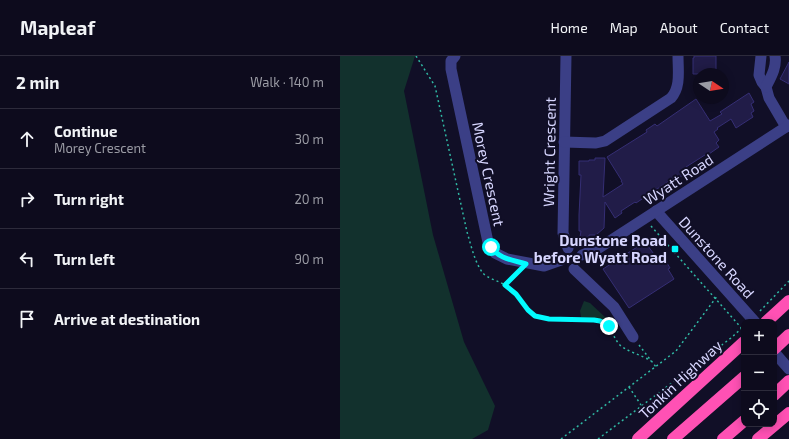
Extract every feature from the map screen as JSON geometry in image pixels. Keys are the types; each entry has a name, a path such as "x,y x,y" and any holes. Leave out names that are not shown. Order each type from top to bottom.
{"highway":[{"path":"768,315 789,301"},
{"path":"777,348 789,335"},
{"name":"Tonkin Highway","path":"638,439 738,342"},
{"path":"673,439 741,380"},
{"path":"777,392 789,381"},
{"path":"758,439 789,413"},
{"path":"723,439 741,424"}],"street":[{"name":"Morey Crescent","path":"455,56 451,61 451,69 488,242 495,253 507,259 526,264 544,266 560,260"},
{"name":"Wright Crescent","path":"566,56 563,233 568,248"},
{"path":"564,142 596,143 605,141 670,98 677,89 678,56"},
{"path":"761,56 759,74 762,82 766,86 769,98 788,126"},
{"path":"766,86 775,68 775,56"},
{"name":"Wyatt Road","path":"582,255 599,248 788,126"},
{"name":"Dunstone Road","path":"651,215 744,319"},
{"name":"Dunstone Road","path":"651,215 752,319"},
{"path":"574,269 581,263 582,255 576,248 568,248 562,252 560,260 566,268 574,269 614,307 633,336"},
{"path":"777,345 789,359"},
{"path":"777,354 789,368"}],"path":[{"path":"416,56 435,86 467,232 473,252 483,274 505,285 516,294 528,310 535,316 549,319 582,319 600,321 609,326 623,348 641,355 651,361"},
{"path":"651,215 652,226 741,328"},
{"path":"505,285 526,264"},
{"path":"768,315 789,281"},
{"path":"561,439 676,351 715,299"},
{"path":"633,336 656,367"},
{"path":"598,439 641,405 738,342"},
{"path":"630,387 641,405"}],"green space":[{"path":"340,56 415,56 404,91 433,235 464,342 495,406 488,430 472,439 340,439"},
{"path":"584,301 590,303 606,318 581,317 580,311"}],"building":[{"path":"694,56 716,56 716,68 693,68"},
{"path":"789,62 789,84 780,79"},
{"path":"749,93 754,102 751,104 754,111 751,113 753,117 736,128 731,119 717,128 718,129 714,132 719,140 716,143 719,147 686,167 689,171 680,177 678,175 636,203 635,202 621,211 622,213 615,218 605,202 604,228 596,235 580,237 581,231 579,231 579,215 581,175 579,175 579,161 605,158 603,197 623,184 607,157 647,132 646,130 655,124 657,126 693,101 693,104 699,104 710,121 722,114 720,112"},
{"path":"645,242 659,261 664,258 674,279 629,308 603,269"}],"place":[{"name":"Dunstone Road before Wyatt Road","path":"675,249"}],"route":[{"path":"491,247 495,253 507,259 526,264 505,285 516,294 528,310 535,316 549,319 594,320 606,323 609,326"}]}
